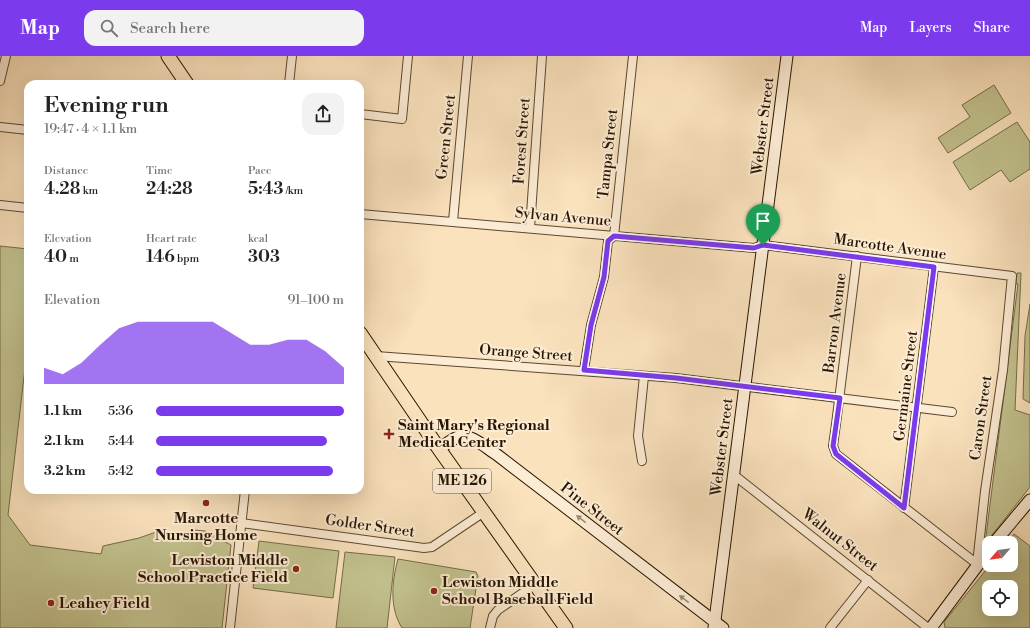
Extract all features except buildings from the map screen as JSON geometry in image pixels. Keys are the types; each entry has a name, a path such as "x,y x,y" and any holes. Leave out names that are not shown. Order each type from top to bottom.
{"main road":[{"path":"168,56 184,80"},
{"name":"ME 126","path":"364,339 439,449 534,585 566,628"}],"street":[{"path":"0,81 6,56"},
{"path":"289,80 292,56"},
{"path":"364,114 402,119 408,56"},
{"name":"Green Street","path":"453,221 468,56"},
{"name":"Forest Street","path":"530,228 542,56"},
{"name":"Tampa Street","path":"584,370 591,325 604,277 608,241 614,236 633,56"},
{"name":"Webster Street","path":"717,626 745,386 787,56"},
{"path":"0,127 24,130"},
{"path":"0,205 24,208"},
{"name":"Sylvan Avenue","path":"364,214 754,248 763,245"},
{"name":"Marcotte Avenue","path":"763,245 1012,276"},
{"name":"Barron Avenue","path":"857,256 833,446 836,454 977,564"},
{"name":"Germaine Street","path":"904,508 934,267"},
{"name":"Caron Street","path":"977,564 985,490 1003,370 1012,276"},
{"name":"Orange Street","path":"376,356 584,370 745,386 952,412"},
{"path":"642,461 638,436 644,376"},
{"name":"Pine Street","path":"439,449 458,437 465,437 475,440 496,454 717,626"},
{"name":"Walnut Street","path":"734,476 928,628"},
{"path":"230,628 245,494"},
{"path":"1000,536 1030,500"},
{"name":"Golder Street","path":"241,523 424,548 432,547 484,512"},
{"path":"931,628 982,558"},
{"path":"830,628 868,580"},
{"path":"490,628 493,616 498,610 534,585"}],"green space":[{"path":"994,85 1011,113 948,153 938,138 970,117 962,105"},
{"path":"1017,122 1030,142 1030,169 1010,182 1001,170 970,190 953,162"},
{"path":"0,246 24,249 24,377 8,515 30,545 101,554 103,546 139,538 156,532 180,534 194,530 205,531 231,545 222,628 0,628"},
{"path":"1017,273 1021,273 1015,410 1030,415 1030,487 991,536 986,536 1018,284 1016,284"},
{"path":"1030,304 1030,403 1023,399 1025,336"},
{"path":"1018,537 1030,546 1030,628 945,628 944,622 984,572 1018,572"},
{"name":"Lewiston Middle School Practice Field","path":"259,541 339,551 333,598 253,588"},
{"path":"345,552 395,557 387,628 336,628"},
{"name":"Lewiston Middle School Baseball Field","path":"398,559 476,572 478,576 470,628 402,628 393,603 394,576"}],"place":[{"name":"Saint Mary's Regional Medical Center","path":"389,434"},
{"name":"Marcotte Nursing Home","path":"206,503"},
{"name":"Lewiston Middle School Practice Field","path":"296,569"},
{"name":"Lewiston Middle School Baseball Field","path":"434,591"},
{"name":"Leahey Field","path":"51,603"}],"route":[{"path":"614,236 754,248 763,245 803,251 830,252 934,267 904,508 840,459 836,454 833,446 840,398 676,378 584,370 591,325 604,277 608,241 614,236"}]}
